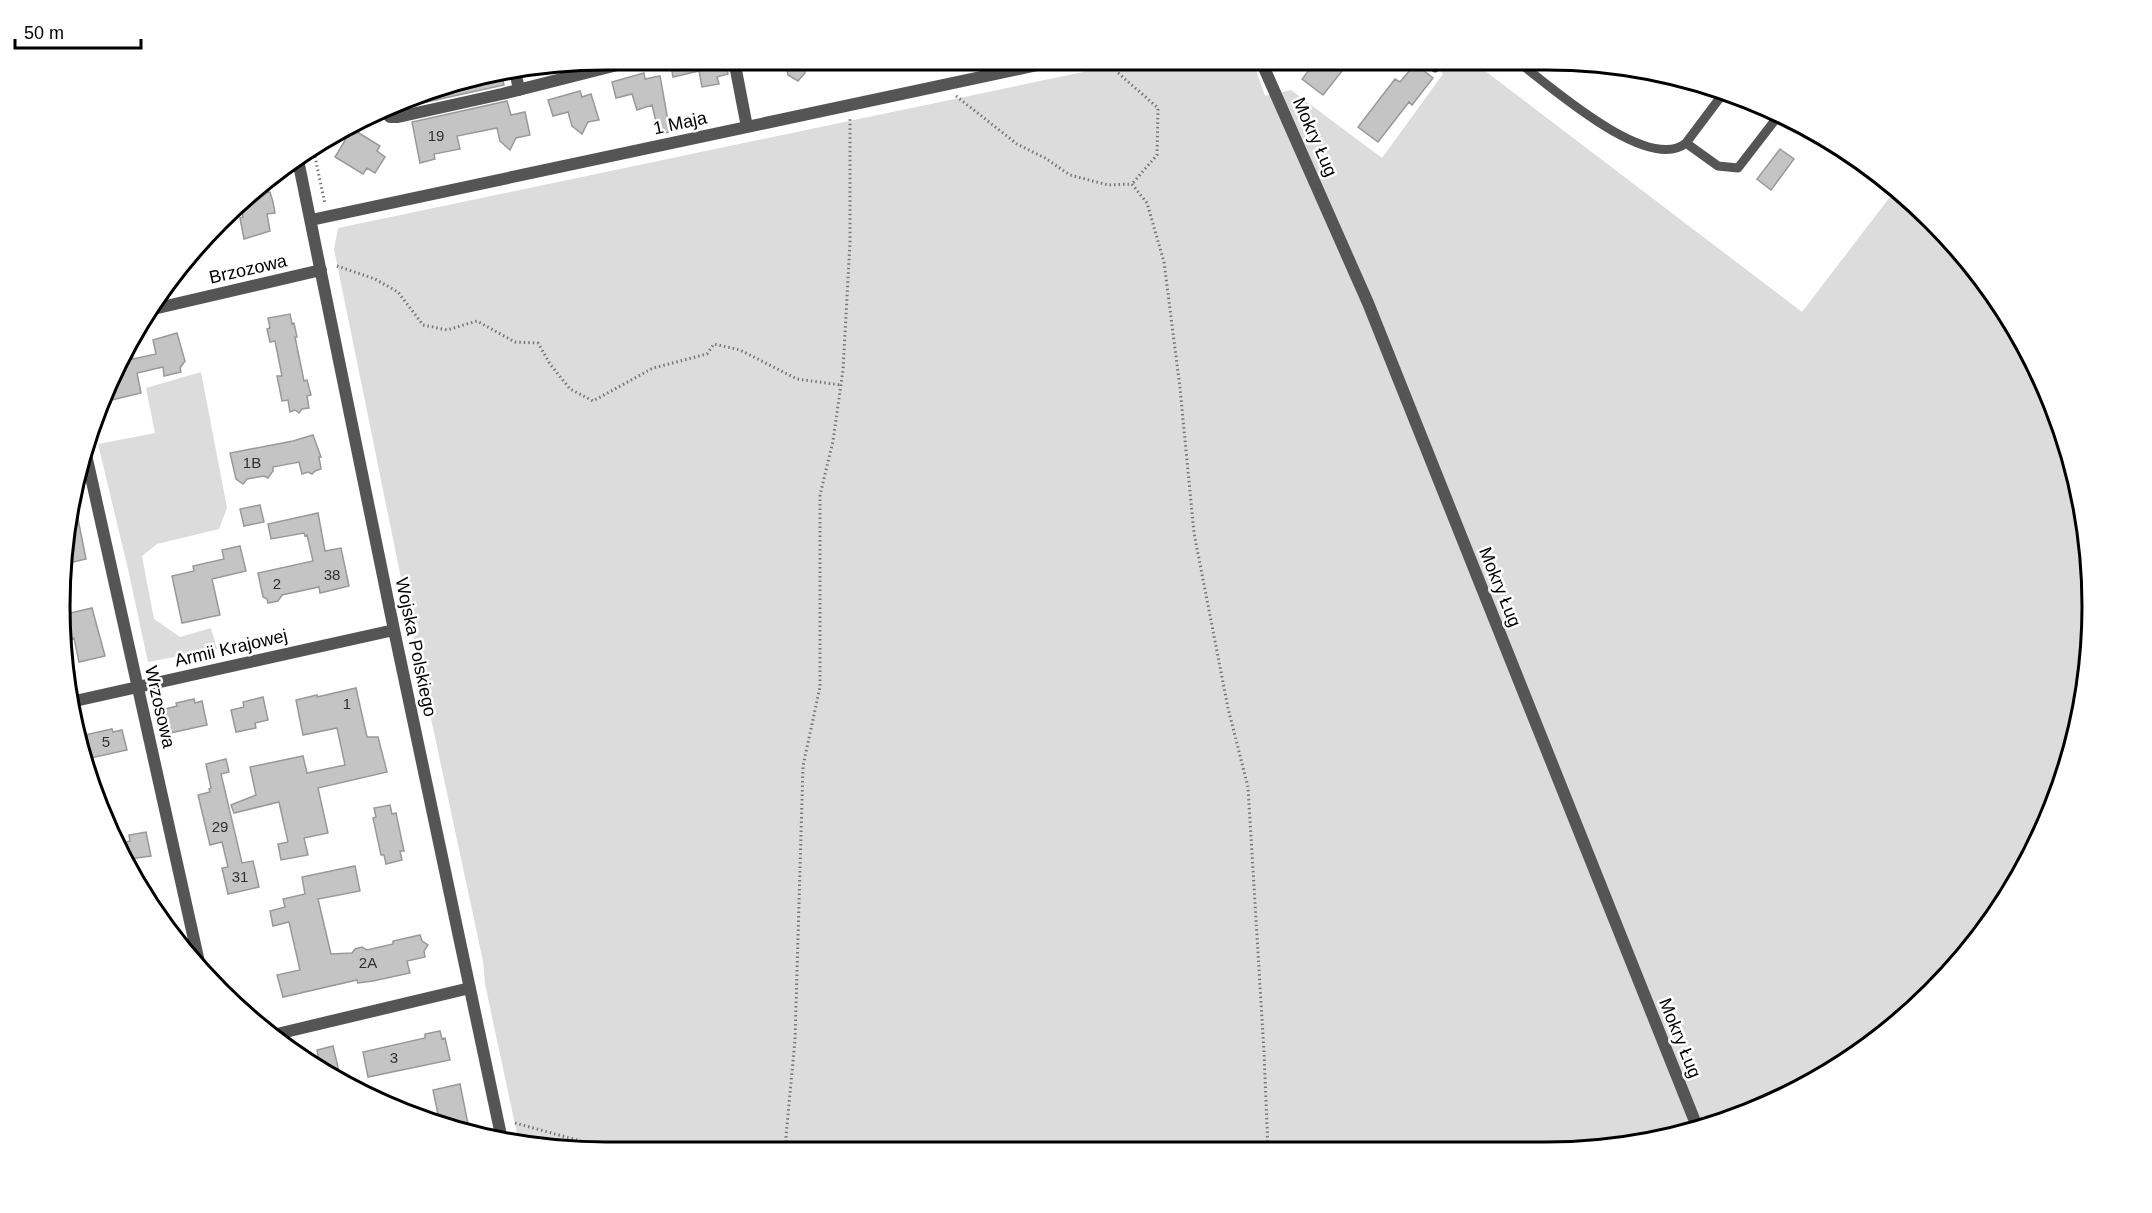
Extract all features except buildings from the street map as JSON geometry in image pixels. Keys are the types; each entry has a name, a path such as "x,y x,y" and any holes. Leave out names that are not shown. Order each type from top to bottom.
{"street":[{"path":"736,70 747,127"},
{"name":"1 Maja","path":"311,220 1014,70"},
{"name":"Mokry Ług","path":"1266,70 1368,303 1694,1121"},
{"path":"389,116 398,117 595,71"},
{"path":"517,78 519,90"},
{"name":"Wojska Polskiego","path":"300,167 394,630 500,1132"},
{"name":"Brzozowa","path":"162,307 321,270"},
{"name":"Wrzosowa","path":"89,468 197,951"},
{"name":"Armii Krajowej","path":"79,700 394,630"},
{"path":"281,1033 470,988"}],"lane":[{"path":"1529,70 1604,127 1660,150 1679,148 1686,143 1719,99"},
{"path":"1686,143 1718,166 1738,168 1774,122"}],"path":[{"path":"953,93 1017,144 1070,174 1108,185 1132,184 1157,155 1158,108 1117,72 1118,70"},
{"path":"786,1142 795,1040 803,766 820,687 820,495 833,441 841,386 850,243 850,118"},
{"path":"315,157 325,204"},
{"path":"1132,184 1147,203 1164,262 1180,388 1194,533 1228,708 1248,787 1268,1142"},
{"path":"337,266 375,279 398,292 423,325 447,330 477,321 515,342 538,343 550,364 570,389 593,401 653,368 707,354 714,344 740,350 797,379 841,386"},
{"path":"514,1123 582,1141"}],"shaded area":[{"path":"1093,70 1256,70 1265,96 1291,90 1382,158 1443,74 1439,70 1484,70 1802,312 1890,197 1925,227 1971,280 1991,309 2010,339 2041,401 2063,468 2077,537 2082,606 2077,676 2071,711 2053,779 2026,844 1991,904 1948,960 1925,986 1899,1009 1843,1052 1783,1087 1718,1114 1650,1132 1615,1138 1546,1142 606,1142 571,1141 517,1135 334,249 338,228"},
{"path":"201,372 227,508 219,529 157,544 142,556 154,619 180,637 211,628 217,649 148,662 98,444 155,433 146,388"}]}
